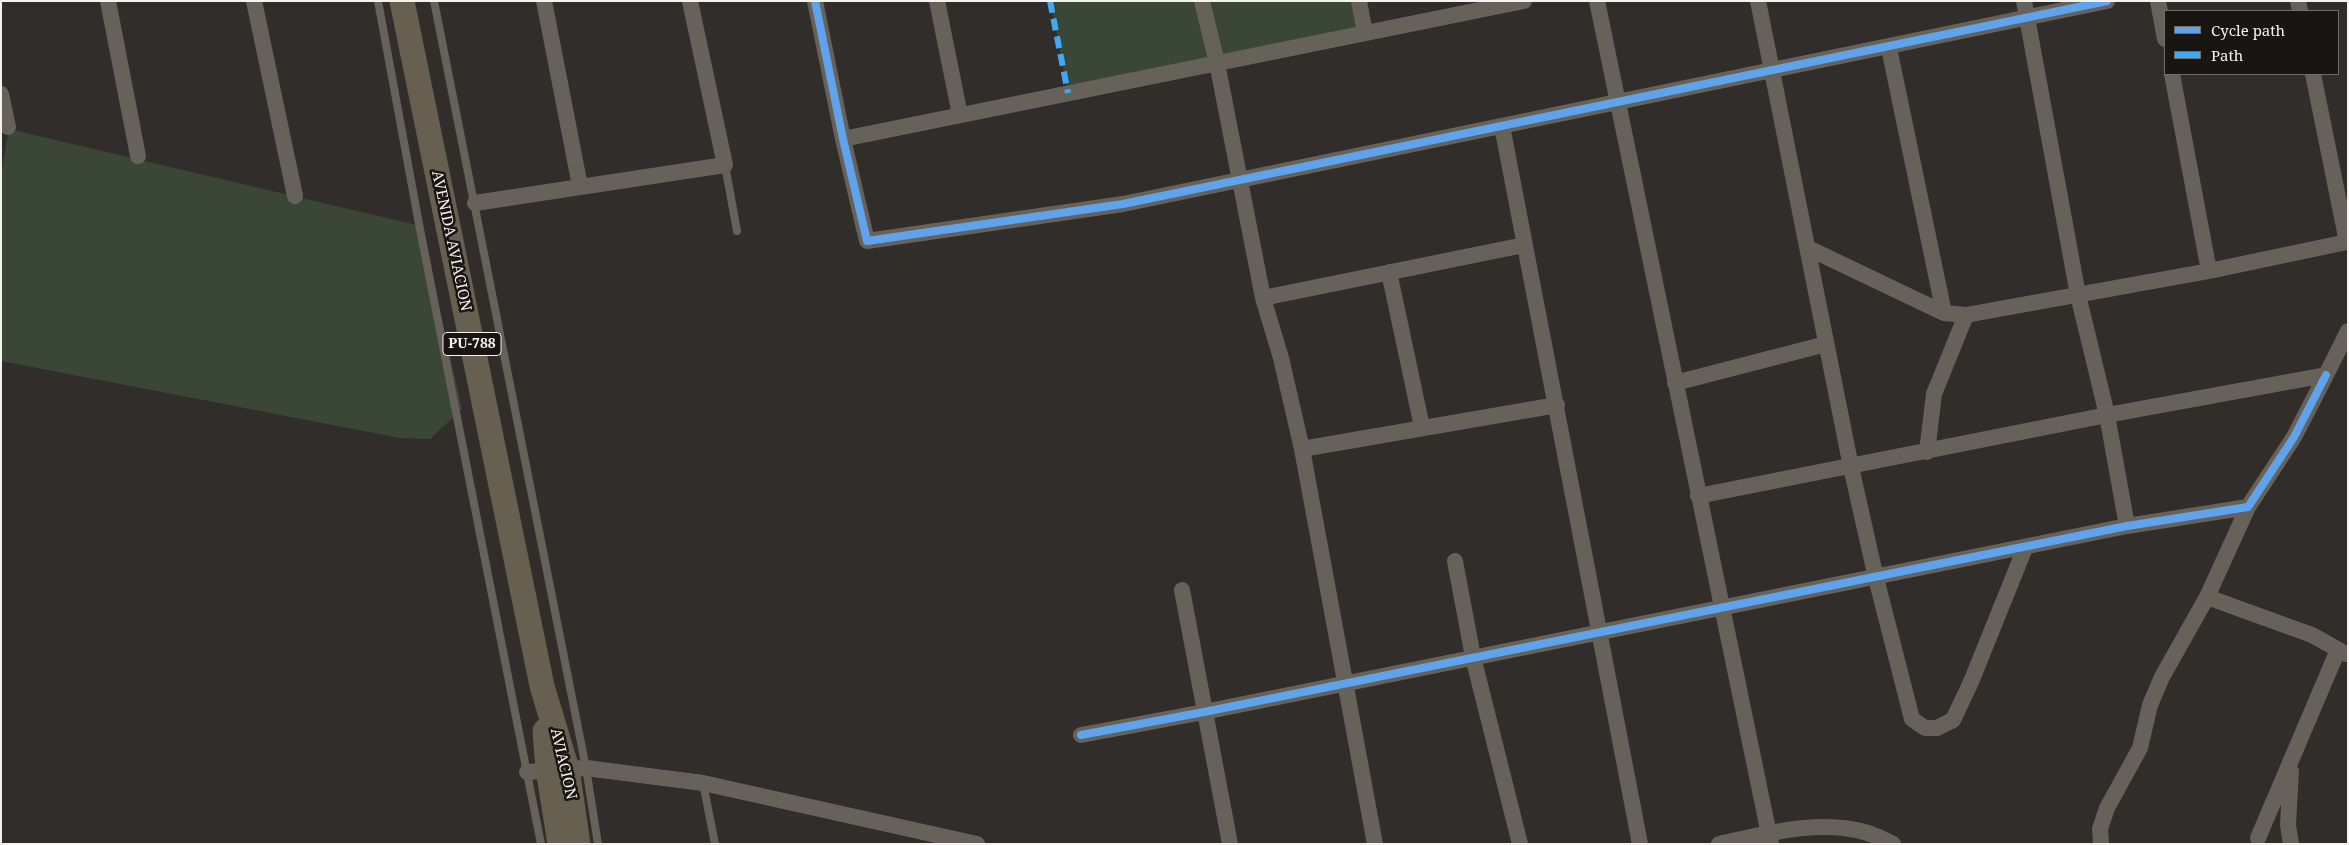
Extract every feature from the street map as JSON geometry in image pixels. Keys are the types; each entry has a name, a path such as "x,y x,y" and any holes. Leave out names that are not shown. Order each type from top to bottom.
{"main road":[{"name":"AVENIDA AVIACION","path":"402,1 542,686"},
{"name":"AVIACION","path":"542,686 557,770 578,844"},
{"path":"557,770 560,844"}],"street":[{"path":"108,1 138,156"},
{"path":"254,1 294,196"},
{"path":"544,1 580,186"},
{"path":"475,203 725,165 690,1"},
{"path":"815,1 842,139 867,241 1123,204 1889,48 2025,9 2108,1"},
{"path":"937,1 960,115"},
{"path":"1202,1 1218,63 1239,181 1263,298 1281,358 1302,449 1375,844"},
{"path":"1359,1 1365,33"},
{"path":"842,139 1365,33 1478,6 1524,1"},
{"path":"1597,1 1770,839"},
{"path":"1758,1 1851,467 1876,578 1912,720 1925,728 1936,728 1953,720 1971,682 2025,548"},
{"path":"2158,1 2164,34"},
{"path":"2025,9 2078,295 2107,415 2127,526"},
{"path":"1889,48 1944,313"},
{"path":"2172,75 2209,271"},
{"path":"1808,248 1944,313 1966,315 2209,271 2347,242 2313,75"},
{"path":"1,94 8,126"},
{"path":"1502,126 1640,844"},
{"path":"1263,298 1524,245"},
{"path":"1389,272 1422,427"},
{"path":"1927,452 1934,394 1966,315"},
{"path":"2101,844 2100,829 2107,808 2140,748 2150,705 2162,677 2207,597 2248,507 2294,437 2348,331"},
{"path":"1675,383 1826,344"},
{"path":"1698,496 2107,415 2326,375"},
{"path":"1302,449 1557,405"},
{"path":"1081,735 1876,578 2127,526 2248,507"},
{"path":"1454,562 1473,657 1520,844"},
{"path":"1182,590 1230,844"},
{"path":"2207,597 2312,635 2343,653 2292,759 2258,838"},
{"path":"2291,844 2288,825 2292,759"},
{"path":"557,770 703,783 977,844"},
{"path":"1719,844 1770,839 1822,826 1868,832 1893,844"}],"lane":[{"path":"378,1 421,234 557,770 598,844"},
{"path":"434,1 475,203 557,770 541,844"},
{"path":"725,165 737,231"},
{"path":"703,783 715,844"}],"green space":[{"path":"1050,1 1359,1 1365,33 1068,93"},
{"path":"9,129 421,226 462,409 430,439 400,438 1,361 1,174"}],"marked path":[{"path":"1050,1 1068,93"}],"cycle path":[{"path":"815,1 843,139 867,241 1123,204 2107,1"},
{"path":"1081,735 1204,712 2127,526 2248,507 2294,437 2326,375"}]}
